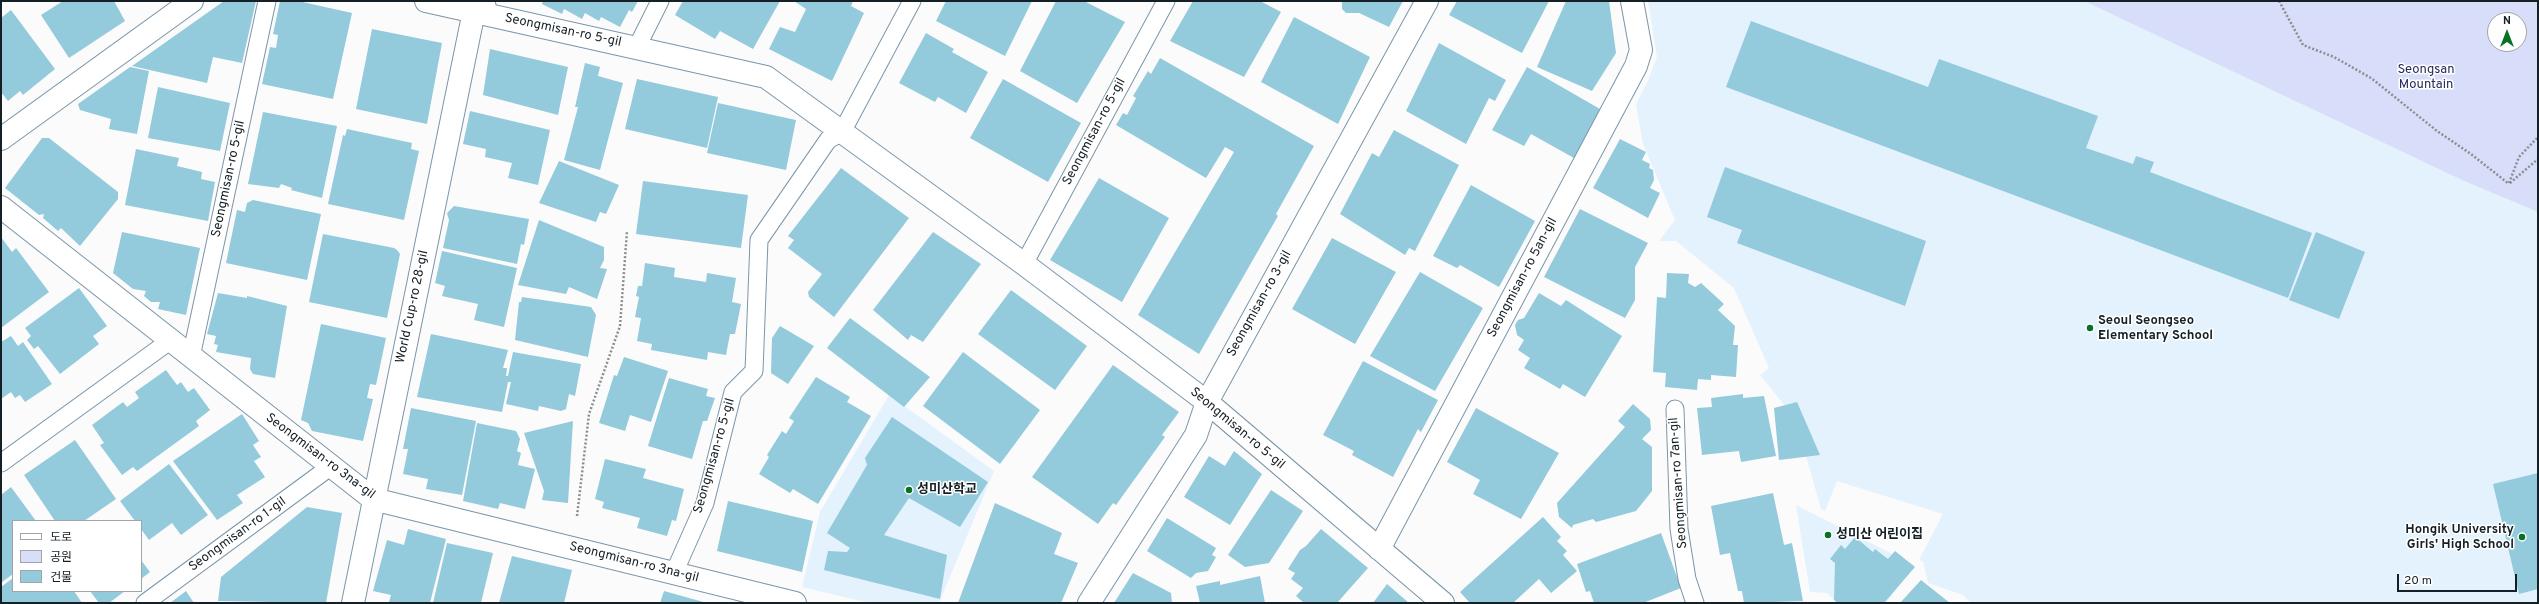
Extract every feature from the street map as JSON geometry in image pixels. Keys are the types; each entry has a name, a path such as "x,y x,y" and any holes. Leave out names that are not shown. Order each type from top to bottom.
{"street":[{"path":"1,139 192,1"},
{"name":"Seongmisan-ro 5-gil","path":"426,1 483,9 766,78 1024,264 1207,402 1443,603"},
{"name":"Seongmisan-ro 3-gil","path":"1089,603 1196,434 1207,402 1427,1"},
{"name":"Seongmisan-ro 5an-gil","path":"1379,549 1636,66 1641,50 1632,1"},
{"name":"World Cup-ro 28-gil","path":"353,603 373,499 483,9"},
{"name":"Seongmisan-ro 3na-gil","path":"1,207 330,467 373,499 795,603"}],"lane":[{"name":"Seongmisan-ro 5-gil","path":"191,357 268,1"},
{"name":"Seongmisan-ro 5-gil","path":"637,47 660,1"},
{"name":"Seongmisan-ro 5-gil","path":"674,573 705,503 733,392 754,371 759,240 828,140 842,132 912,1"},
{"name":"Seongmisan-ro 5-gil","path":"1024,264 1166,1"},
{"path":"1,463 170,340"},
{"name":"Seongmisan-ro 7an-gil","path":"1675,409 1679,529 1687,579 1695,603"},
{"name":"Seongmisan-ro 1-gil","path":"145,603 330,467"}],"path":[{"path":"2279,1 2303,45 2334,57 2371,78 2436,131 2471,154 2509,184"},
{"path":"2509,184 2519,157 2538,137"},
{"path":"2509,184 2538,159"},
{"path":"574,549 589,414 620,326 628,231"}],"shaded area":[{"name":"Seoul Seongseo Elementary School","path":"1648,1 2084,1 2464,181 2538,212 2538,603 1971,603 1963,595 1928,583 1923,561 1919,560 1943,514 1837,481 1825,511 1821,509 1807,459 1789,411 1760,375 1769,368 1734,288 1676,241 1659,241 1675,220 1643,144 1636,104 1647,83 1657,57"},
{"name":"성미산학교","path":"889,395 994,471 939,603 869,603 802,587 820,512"},
{"name":"성미산 어린이집","path":"1796,505 1914,565 1886,603 1837,603 1827,593 1810,592"}],"green space":[{"name":"Seongsan Mountain","path":"2084,1 2538,1 2538,212 2464,181"}],"building":[{"path":"63,1 114,1 125,21 69,58 41,15"},
{"path":"224,1 256,1 242,63 213,57 207,83 132,66"},
{"path":"280,1 298,1 352,13 333,99 262,84 270,47 276,48 278,35 273,34"},
{"path":"543,1 638,1 632,12 629,10 620,27 601,17 599,21 585,13 582,19 564,9 562,14 542,4"},
{"path":"683,1 780,1 753,49 720,31 715,39 675,15"},
{"path":"794,1 853,1 851,6 864,13 832,81 769,49 780,27 795,32 806,9"},
{"path":"946,1 1032,1 1005,56 936,21"},
{"path":"1056,1 1084,1 1125,22 1077,103 1020,71"},
{"path":"1193,1 1260,1 1281,12 1244,77 1170,41"},
{"path":"1342,1 1403,1 1389,27 1359,13 1346,13 1342,9"},
{"path":"1457,1 1549,1 1522,53 1449,15"},
{"path":"1566,1 1609,1 1616,53 1592,91 1537,67"},
{"path":"11,10 55,69 23,95 20,91 8,101 1,92 1,18"},
{"path":"1294,17 1370,57 1338,124 1261,82"},
{"path":"1751,21 1928,87 1939,59 2098,116 2086,148 2133,164 2136,156 2154,162 2150,172 2312,233 2288,298 1726,87"},
{"path":"372,29 442,43 427,124 356,109"},
{"path":"926,33 954,49 952,52 988,72 966,113 938,97 935,102 899,83"},
{"path":"1439,43 1506,80 1495,101 1489,98 1466,144 1406,111"},
{"path":"490,49 568,67 558,115 483,95"},
{"path":"1160,58 1314,146 1276,214 1278,216 1199,354 1138,315 1234,152 1225,147 1206,178 1116,125 1123,113 1127,115 1136,98 1133,96 1148,71 1151,74"},
{"path":"585,63 600,67 598,76 623,83 600,170 564,160 578,107 575,107"},
{"path":"130,67 149,71 137,134 109,129 111,119 80,110 78,104"},
{"path":"1527,67 1600,109 1574,158 1531,134 1524,146 1492,130"},
{"path":"637,79 718,97 707,148 625,129"},
{"path":"1003,79 1081,123 1048,182 970,138"},
{"path":"158,87 230,103 220,151 148,138"},
{"path":"718,103 796,120 786,170 707,153"},
{"path":"470,111 550,130 538,185 508,178 512,163 485,157 486,149 463,144"},
{"path":"263,112 337,126 322,198 291,190 292,188 281,184 279,188 248,184"},
{"path":"347,129 412,143 411,149 419,151 404,220 328,204 343,135 345,136"},
{"path":"1394,130 1459,165 1415,251 1409,248 1405,255 1340,214 1372,153 1379,157"},
{"path":"42,138 49,138 118,192 118,199 80,246 61,228 58,231 43,218 44,214 39,215 5,188"},
{"path":"1620,139 1646,152 1642,160 1650,164 1649,168 1653,170 1654,180 1650,188 1660,193 1648,218 1593,188"},
{"path":"136,149 179,158 177,166 202,172 201,179 215,182 208,221 125,205"},
{"path":"559,161 619,185 606,214 600,212 596,222 539,203"},
{"path":"1725,167 1926,241 1905,306 1737,243 1742,230 1707,217"},
{"path":"841,168 909,218 834,317 809,297 808,292 822,274 788,248 794,240 788,236"},
{"path":"1099,178 1169,218 1122,302 1050,260"},
{"path":"643,181 748,195 741,248 636,234"},
{"path":"1471,185 1535,221 1499,287 1460,265 1457,268 1433,256"},
{"path":"253,200 321,214 307,280 226,263 237,210 245,212 247,203"},
{"path":"454,206 529,219 524,245 521,244 517,264 443,248 449,220 447,213"},
{"path":"1580,209 1648,243 1635,267 1635,300 1625,318 1544,277"},
{"path":"539,220 604,247 604,260 600,268 607,269 597,299 569,287 566,294 518,285"},
{"path":"122,232 200,248 186,315 158,309 160,302 151,302 144,296 146,291 133,289 113,273"},
{"path":"933,232 981,264 923,342 911,335 908,340 873,310"},
{"path":"2316,232 2365,252 2339,319 2289,300"},
{"path":"323,234 394,248 397,250 400,254 387,318 309,302"},
{"path":"1,237 12,252 16,248 49,292 1,328"},
{"path":"1332,238 1396,272 1355,344 1292,309"},
{"path":"442,251 517,268 504,327 474,320 478,304 442,296 445,286 435,283"},
{"path":"645,263 675,268 674,277 706,282 707,273 736,278 732,302 741,304 735,334 730,334 726,355 708,352 707,360 651,350 652,344 637,341 641,318 635,317 639,297 636,296 638,286 642,286"},
{"path":"1420,272 1483,308 1435,391 1370,356"},
{"path":"1667,273 1689,274 1688,283 1695,287 1701,283 1724,304 1718,310 1735,326 1733,345 1738,345 1736,377 1711,375 1711,380 1698,379 1697,390 1665,387 1666,373 1653,372 1657,297 1666,298"},
{"path":"79,288 107,326 93,336 99,344 60,374 38,346 34,349 27,340 31,336 25,328"},
{"path":"1011,290 1087,346 1055,390 978,334"},
{"path":"218,293 247,298 247,296 287,306 275,378 253,374 250,369 251,358 216,352 218,345 214,344 216,336 207,334"},
{"path":"1539,293 1561,306 1566,300 1622,336 1585,397 1563,384 1560,389 1524,368 1530,358 1518,350 1524,340 1517,335 1515,325 1518,320 1524,318"},
{"path":"522,297 591,307 596,315 588,357 515,340 519,302 521,302"},
{"path":"850,318 930,377 904,407 827,348"},
{"path":"321,324 386,338 376,385 370,384 367,398 373,399 363,441 312,431 308,423 301,420"},
{"path":"780,326 814,346 788,384 771,373 772,338"},
{"path":"431,334 508,350 503,368 507,368 506,376 508,376 513,352 581,364 575,396 569,394 566,409 561,411 539,406 538,411 506,404 511,382 508,382 502,412 417,397"},
{"path":"11,336 18,346 23,342 52,384 25,402 20,395 15,398 11,392 1,399 1,342"},
{"path":"963,352 1040,410 1000,464 923,406"},
{"path":"624,357 668,371 651,422 630,415 625,431 599,423 614,375 617,376"},
{"path":"1363,361 1438,400 1421,432 1418,429 1393,477 1352,455 1354,451 1323,435"},
{"path":"1113,365 1179,412 1162,435 1165,437 1116,505 1113,503 1098,524 1032,477"},
{"path":"166,370 177,385 181,382 188,392 194,388 210,410 196,421 199,426 137,471 133,467 122,475 100,445 104,443 92,425 123,402 127,407 139,398 135,392"},
{"path":"816,377 850,397 847,402 871,416 818,504 793,489 790,493 759,474 769,457 767,455 782,431 786,434 794,421 789,418"},
{"path":"669,378 708,389 706,396 715,398 707,421 703,421 692,459 648,446"},
{"path":"1743,394 1743,398 1764,396 1776,456 1741,462 1739,451 1702,455 1697,408 1712,407 1711,398"},
{"path":"1797,402 1820,455 1779,460 1774,408"},
{"path":"1633,404 1650,419 1651,430 1642,439 1652,447 1652,491 1636,511 1596,522 1593,519 1573,525 1572,528 1559,517 1557,503 1625,427 1618,421"},
{"path":"411,408 476,421 462,495 426,489 428,479 403,474 408,449 403,449"},
{"path":"1476,408 1559,453 1521,519 1473,494 1480,480 1447,462"},
{"path":"242,414 259,441 253,445 261,457 254,461 265,477 237,495 243,503 217,520 173,461"},
{"path":"892,417 988,482 960,527 909,498 884,535 947,555 940,599 824,570 828,551 847,552 850,548 827,533 867,465 865,458"},
{"path":"573,421 568,503 542,500 544,491 524,433"},
{"path":"477,423 516,431 520,439 517,451 521,453 518,465 535,469 525,509 500,503 498,509 463,501"},
{"path":"75,440 116,499 85,520 54,520 24,475"},
{"path":"1234,451 1262,474 1230,525 1184,497 1209,456 1225,466"},
{"path":"605,459 646,469 643,478 684,489 676,521 672,520 667,536 637,528 640,518 602,508 604,502 595,499"},
{"path":"169,464 208,515 181,535 172,523 149,540 142,530 142,520 134,520 120,501"},
{"name":"Hongik University Girls' High School","path":"2538,473 2538,589 2519,594 2493,484"},
{"path":"11,487 35,520 12,520 12,575 2,582 1,495"},
{"path":"1271,490 1303,511 1269,563 1245,567 1228,555"},
{"path":"1773,493 1784,545 1792,543 1803,601 1744,603 1742,591 1738,591 1730,553 1720,555 1711,506"},
{"path":"728,501 813,521 802,572 717,551"},
{"path":"995,503 1062,533 1054,554 1078,563 1061,603 958,603"},
{"path":"307,507 342,513 326,603 218,601 221,577"},
{"path":"1543,517 1561,537 1557,541 1567,551 1563,555 1577,571 1551,593 1539,579 1513,603 1470,603 1460,592"},
{"path":"1167,518 1216,548 1212,555 1216,557 1208,571 1196,573 1191,578 1147,551"},
{"path":"408,529 446,539 430,603 393,603 389,602 391,595 373,591 387,540 404,545"},
{"path":"1321,529 1368,568 1337,603 1304,603 1296,596 1303,588 1291,579 1295,573 1288,569 1300,550 1306,546"},
{"path":"1661,533 1681,588 1643,603 1594,603 1590,591 1586,592 1577,564"},
{"path":"1855,537 1873,552 1875,549 1888,559 1895,551 1915,567 1884,603 1838,603 1834,600 1835,563 1830,559 1841,545 1845,549"},
{"path":"447,543 493,553 481,603 433,603"},
{"path":"512,556 572,570 564,603 499,603"},
{"path":"142,561 150,572 142,578"},
{"path":"1133,573 1171,593 1172,603 1114,603"},
{"path":"1260,576 1265,603 1200,603 1196,586 1220,581 1220,585"},
{"path":"12,579 12,592 75,592 82,603 1,603 1,587"},
{"path":"1921,580 1950,603 1900,603"},
{"path":"1387,584 1409,603 1373,603"},
{"path":"186,591 194,603 170,603"},
{"path":"664,591 707,603 660,603"},
{"path":"91,592 124,592 109,603 99,603"}],"place":[{"name":"Seoul Seongseo Elementary School","path":"2090,328"},
{"name":"성미산학교","path":"909,490"},
{"name":"성미산 어린이집","path":"1828,535"},
{"name":"Hongik University Girls' High School","path":"2522,537"}]}
